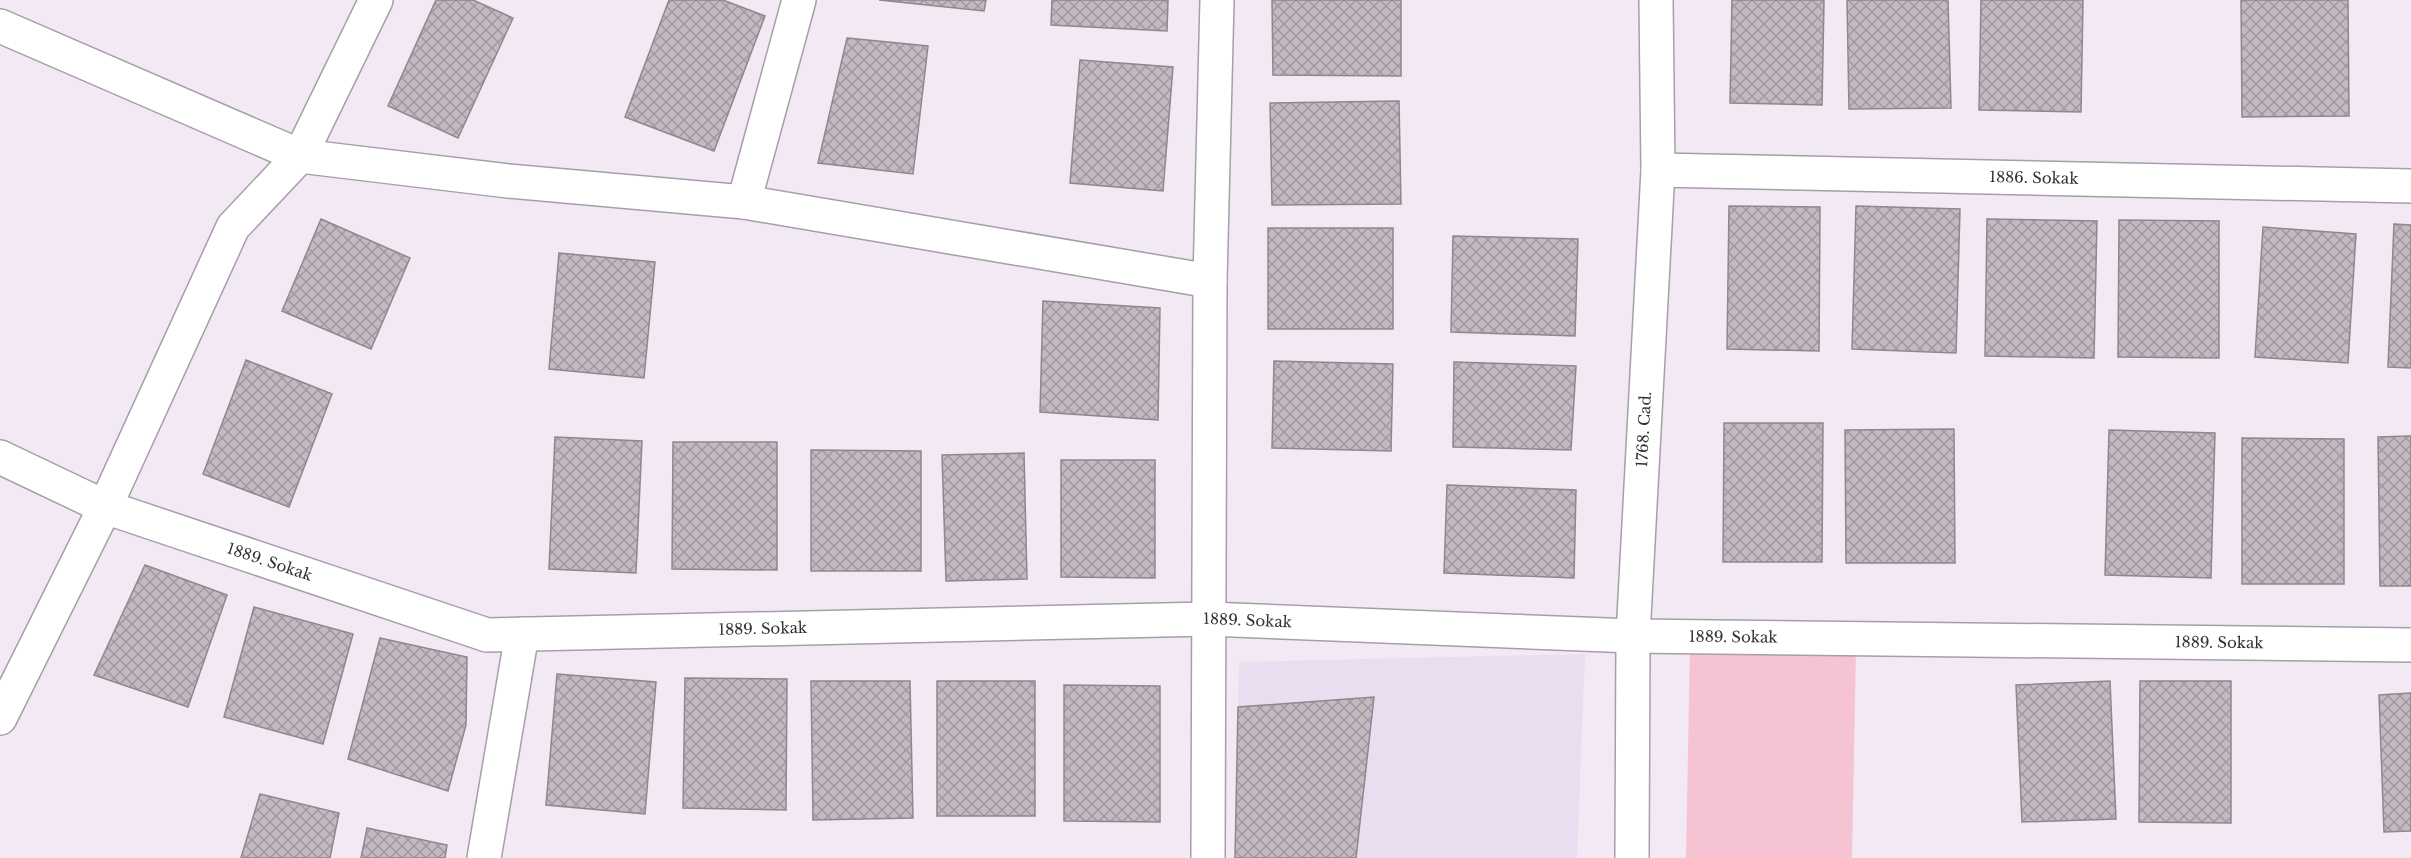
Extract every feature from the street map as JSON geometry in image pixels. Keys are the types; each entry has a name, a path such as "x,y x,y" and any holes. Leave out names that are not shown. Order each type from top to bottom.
{"street":[{"path":"0,718 105,507 234,227 300,156 376,0"},
{"path":"744,202 799,0"},
{"path":"1208,858 1210,281 1217,0"},
{"name":"1768. Cad.","path":"1632,858 1633,636 1658,170 1656,0"},
{"path":"0,26 300,156 508,181 744,202 1210,281"},
{"name":"1886. Sokak","path":"1658,170 2411,186"},
{"name":"1889. Sokak","path":"0,457 105,507 487,635 1208,619 1633,636 2411,645"},
{"path":"484,858 522,634"}],"shaded area":[{"path":"1690,646 1856,646 1852,858 1686,858"},
{"path":"1585,654 1577,858 1235,858 1239,662"}],"building":[{"path":"436,0 473,0 513,18 458,138 388,106"},
{"path":"669,0 723,0 765,16 714,151 625,117"},
{"path":"879,0 986,0 984,11"},
{"path":"1052,0 1168,0 1167,31 1051,25"},
{"path":"1272,0 1401,0 1401,76 1273,75"},
{"path":"1732,0 1824,0 1822,105 1730,103"},
{"path":"1847,0 1948,0 1951,108 1849,109"},
{"path":"1981,0 2083,0 2081,112 1979,110"},
{"path":"2241,0 2348,0 2349,116 2242,117"},
{"path":"847,38 928,46 913,174 818,163"},
{"path":"1080,60 1173,67 1163,191 1070,183"},
{"path":"1399,101 1401,204 1272,205 1270,103"},
{"path":"1729,206 1820,207 1819,351 1727,349"},
{"path":"1856,206 1960,209 1956,353 1852,349"},
{"path":"321,219 410,258 371,349 282,311"},
{"path":"1987,219 2097,221 2094,358 1985,356"},
{"path":"2119,220 2219,221 2219,358 2118,357"},
{"path":"2394,224 2411,225 2411,368 2388,367"},
{"path":"2263,227 2356,234 2348,363 2255,357"},
{"path":"1268,228 1393,228 1393,329 1268,329"},
{"path":"1453,236 1578,239 1575,336 1451,332"},
{"path":"559,253 655,262 644,378 549,369"},
{"path":"1043,301 1160,308 1158,420 1040,412"},
{"path":"246,360 332,394 289,507 203,474"},
{"path":"1274,361 1393,364 1391,451 1272,448"},
{"path":"1454,362 1576,366 1571,450 1453,447"},
{"path":"1724,423 1823,423 1822,562 1723,562"},
{"path":"1954,429 1955,563 1846,563 1845,430"},
{"path":"2109,430 2215,433 2211,578 2105,575"},
{"path":"2411,436 2411,586 2380,586 2378,437"},
{"path":"555,437 642,441 636,573 549,569"},
{"path":"2242,438 2344,439 2344,584 2242,584"},
{"path":"673,442 777,442 777,570 672,569"},
{"path":"811,450 921,451 921,571 811,571"},
{"path":"1024,453 1027,579 946,581 942,455"},
{"path":"1061,460 1155,460 1155,578 1061,577"},
{"path":"1447,485 1576,490 1574,578 1444,573"},
{"path":"145,565 227,595 188,707 94,675"},
{"path":"254,607 353,634 323,744 224,717"},
{"path":"380,638 467,657 466,725 448,791 348,759"},
{"path":"557,674 656,682 645,814 546,805"},
{"path":"685,678 787,679 786,810 683,808"},
{"path":"811,681 910,681 913,818 813,820"},
{"path":"937,681 1035,681 1035,816 937,816"},
{"path":"2110,681 2116,819 2022,822 2016,685"},
{"path":"2140,681 2231,681 2231,823 2139,822"},
{"path":"1064,685 1160,686 1160,822 1064,821"},
{"path":"2411,693 2411,831 2384,832 2379,695"},
{"path":"1374,697 1356,858 1235,858 1238,707"},
{"path":"260,794 339,813 330,858 241,858"},
{"path":"367,828 447,845 445,858 361,858"}]}
